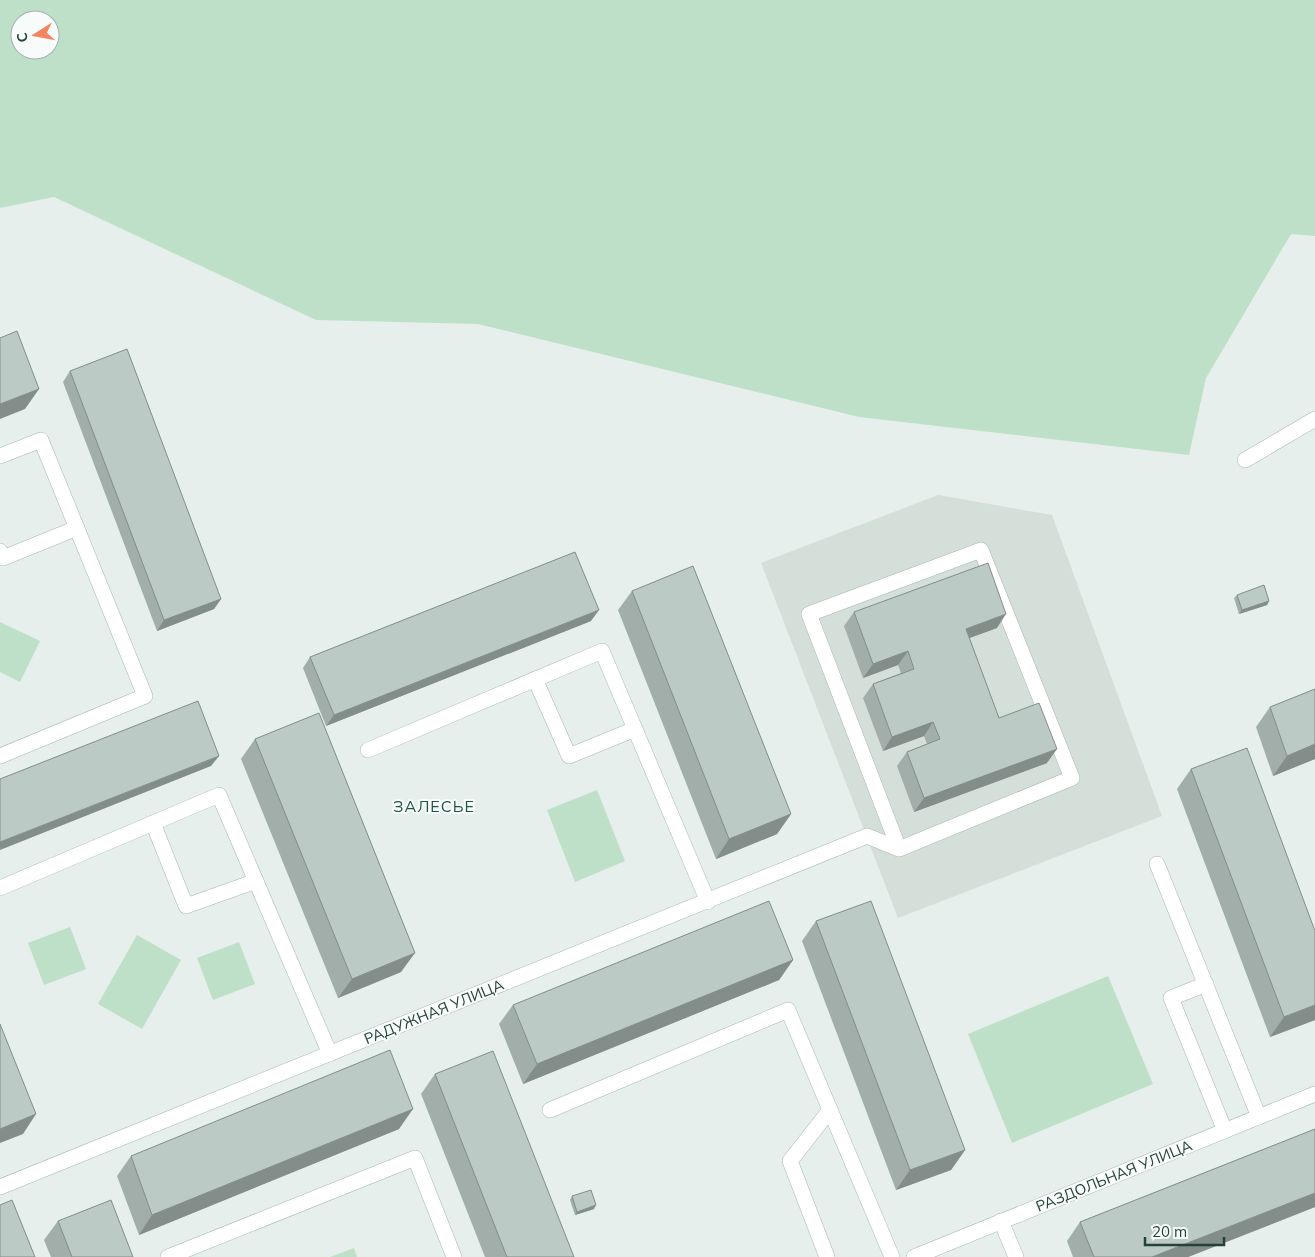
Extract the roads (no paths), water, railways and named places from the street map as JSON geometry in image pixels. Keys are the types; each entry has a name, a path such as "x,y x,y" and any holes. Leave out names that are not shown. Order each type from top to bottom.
{"street":[{"path":"1245,460 1315,419"},
{"path":"0,456 41,440 145,696 0,756"},
{"path":"0,551 3,558 77,528"},
{"path":"981,550 1072,778 899,848 810,614 981,550"},
{"path":"368,750 602,651 708,902"},
{"path":"535,679 569,756 635,729"},
{"path":"0,888 219,795 330,1054"},
{"path":"152,823 186,906 256,881"},
{"name":"РАДУЖНАЯ УЛИЦА","path":"0,1187 708,902 867,836 899,848"},
{"path":"1157,864 1259,1117"},
{"path":"1206,984 1171,998 1225,1131"},
{"path":"550,1110 788,1010 892,1257"},
{"name":"РАЗДОЛЬНАЯ УЛИЦА","path":"914,1257 1315,1094"},
{"path":"827,1257 790,1160 830,1110"},
{"path":"168,1257 415,1158 452,1256"},
{"path":"1001,1221 1016,1257"}],"district":[{"name":"ЗАЛЕСЬЕ","path":"434,806"}]}
